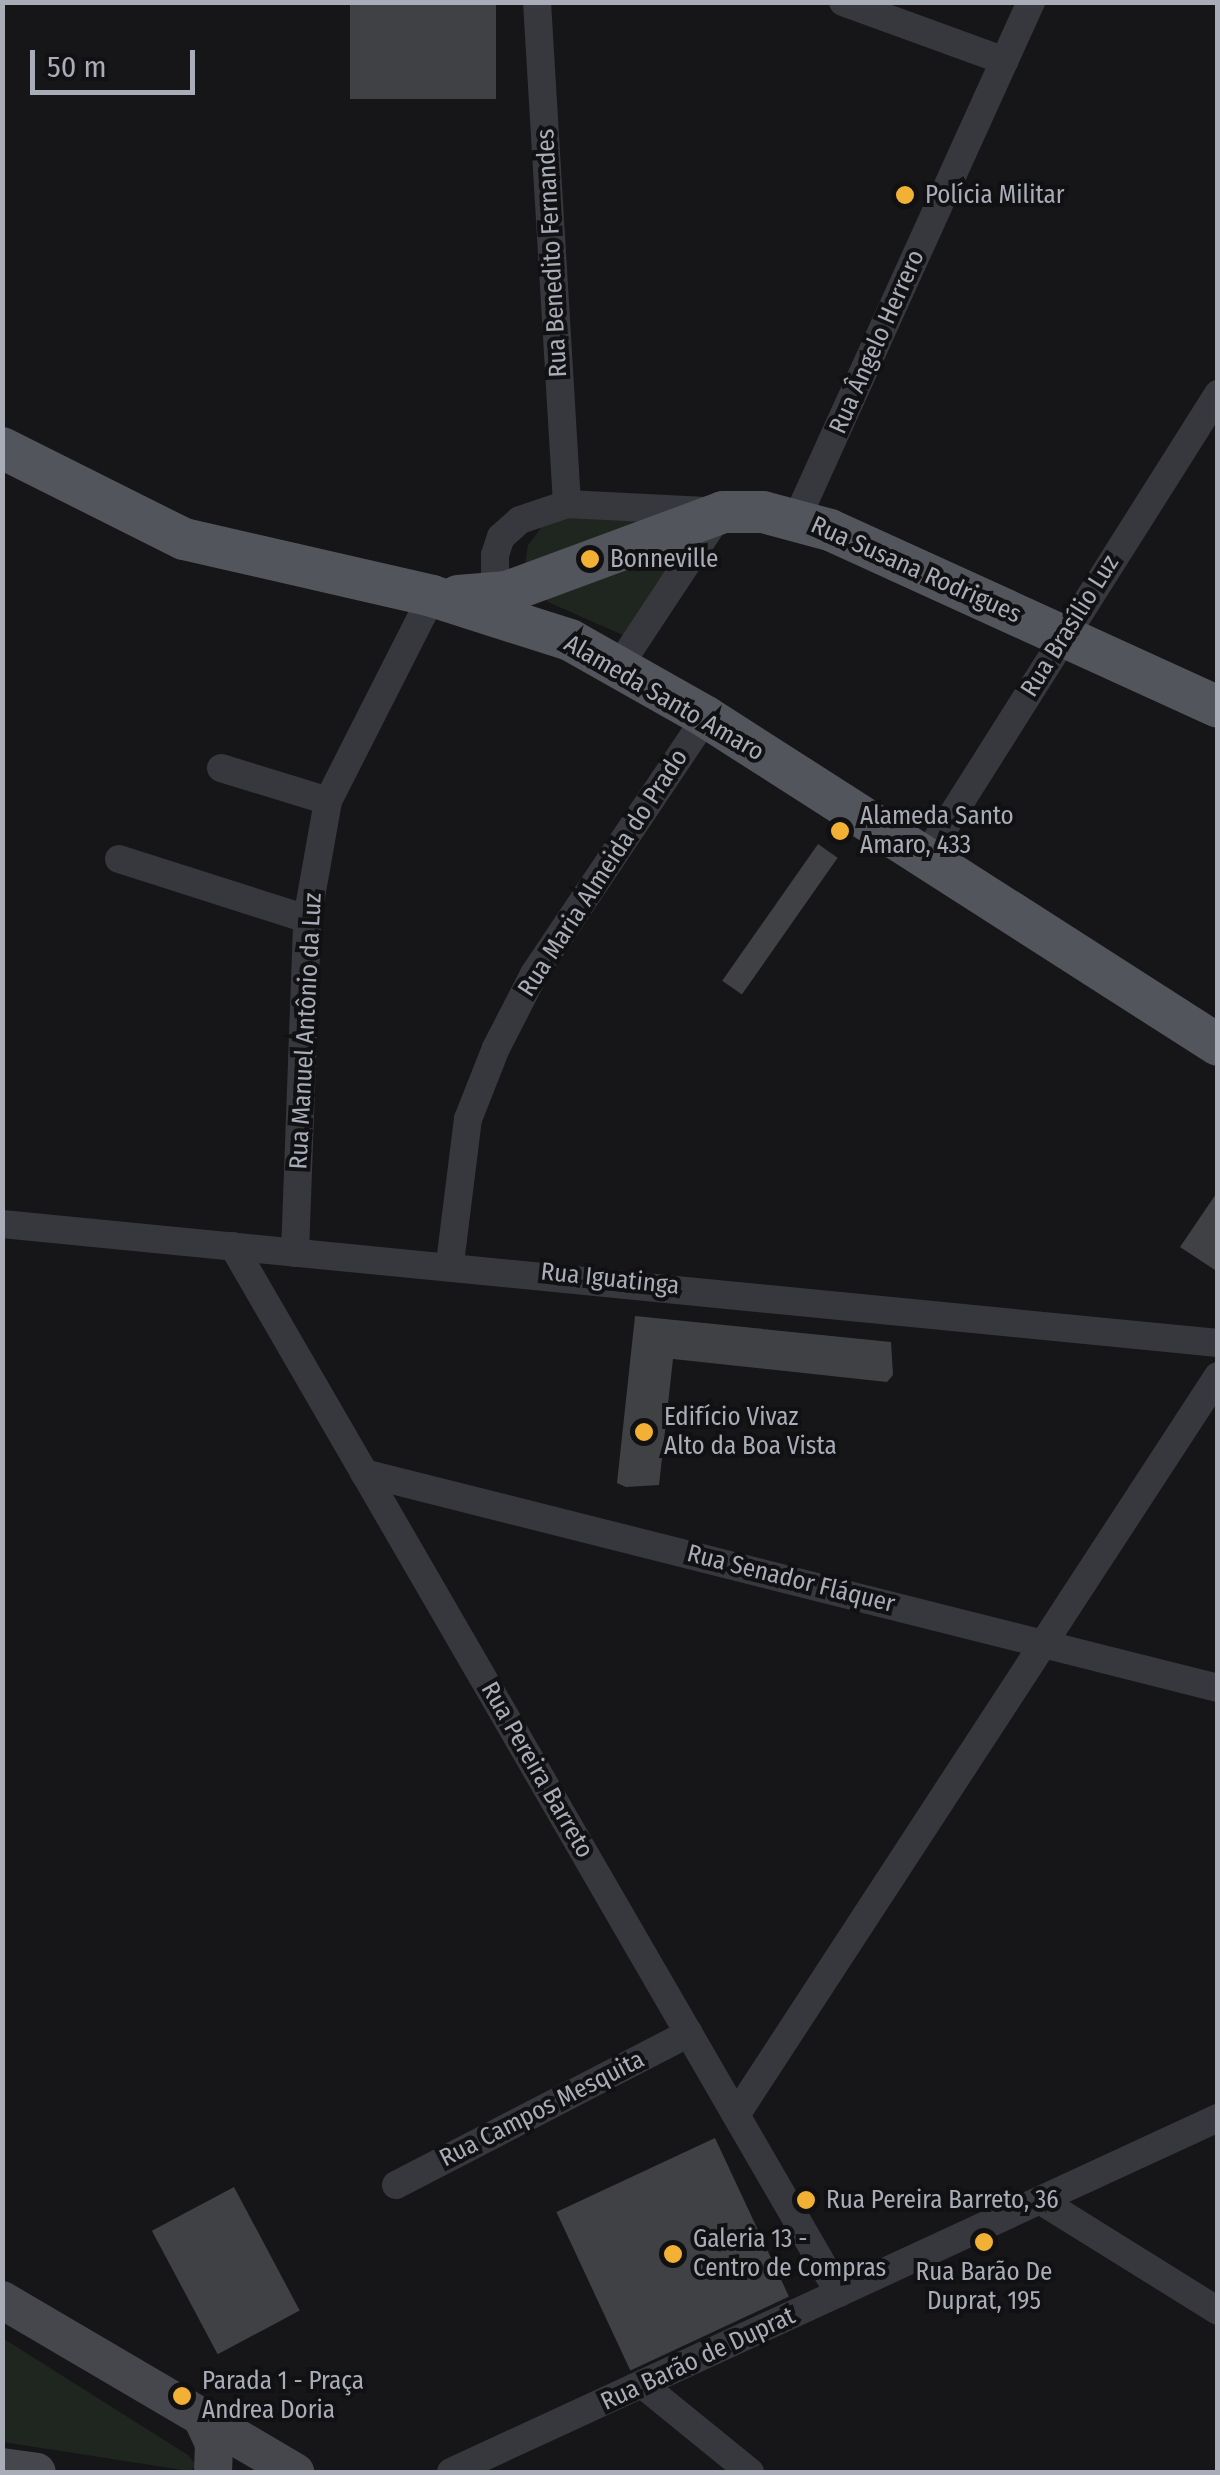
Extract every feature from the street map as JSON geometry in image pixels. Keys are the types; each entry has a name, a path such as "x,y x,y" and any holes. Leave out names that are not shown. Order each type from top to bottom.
{"main road":[{"name":"Alameda Santo Amaro","path":"2,448 184,539 432,596 570,640 706,718 1218,1045"},
{"name":"Rua Susana Rodrigues","path":"432,596 507,592 723,512 797,518 1218,706"}],"street":[{"name":"Rua Benedito Fernandes","path":"537,2 567,504"},
{"path":"842,2 1005,62"},
{"name":"Rua Ângelo Herrero","path":"797,518 1031,2"},
{"name":"Rua Brasílio Luz","path":"925,858 1217,397"},
{"path":"570,640 507,592 495,573 501,537 520,520 567,504 723,512"},
{"path":"619,666 701,534 723,512"},
{"name":"Rua Manuel Antônio da Luz","path":"295,1253 308,919 328,801 432,596"},
{"name":"Rua Maria Almeida do Prado","path":"450,1263 468,1119 496,1048 534,974 706,718"},
{"path":"221,768 328,801"},
{"path":"120,860 308,919"},
{"name":"Rua Iguatinga","path":"2,1224 295,1253 450,1263 1218,1343"},
{"name":"Rua Pereira Barreto","path":"234,1246 839,2294"},
{"path":"736,2115 1218,1376"},
{"name":"Rua Senador Fláquer","path":"364,1472 1218,1688"},
{"name":"Rua Campos Mesquita","path":"396,2185 689,2033"},
{"name":"Rua Barão de Duprat","path":"451,2472 1218,2118"},
{"path":"1043,2202 1218,2311"},
{"path":"2,2300 295,2472"},
{"path":"643,2385 750,2472"},
{"path":"202,2418 214,2444 213,2472"},
{"path":"2,2468 37,2472"}],"shaded area":[{"path":"572,507 706,516 634,640 548,602 524,571 528,545 544,524"},
{"path":"4,2339 188,2455 197,2466 189,2471 3,2442"}],"building":[{"path":"350,2 496,2 496,99 350,99"},
{"path":"818,844 838,858 742,995 722,981"},
{"path":"1218,1191 1218,1272 1180,1247"},
{"name":"Edifício Vivaz Alto da Boa Vista","path":"635,1316 891,1342 893,1375 887,1382 673,1359 659,1485 626,1487 617,1483"},
{"name":"Galeria 13 - Centro de Compras","path":"715,2138 789,2297 630,2371 556,2212"},
{"path":"234,2187 300,2311 218,2354 152,2231"}],"place":[{"name":"Polícia Militar","path":"905,195"},
{"name":"Bonneville","path":"590,559"},
{"name":"Alameda Santo Amaro, 433","path":"840,831"},
{"name":"Edifício Vivaz Alto da Boa Vista","path":"644,1432"},
{"name":"Rua Pereira Barreto, 36","path":"806,2200"},
{"name":"Rua Barão De Duprat, 195","path":"984,2242"},
{"name":"Galeria 13 - Centro de Compras","path":"673,2254"},
{"name":"Parada 1 - Praça Andrea Doria","path":"182,2396"}]}
